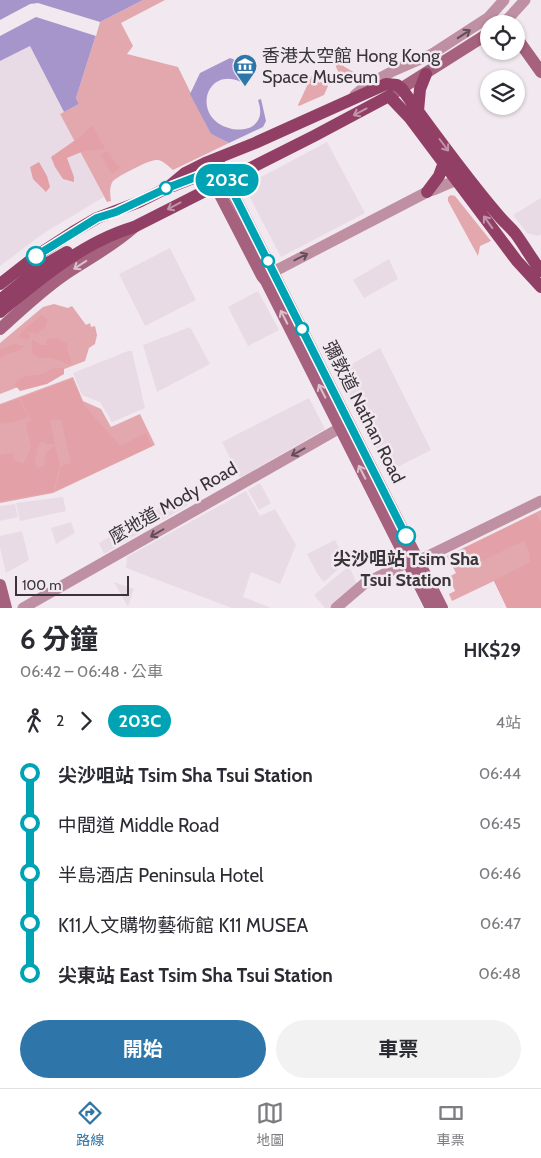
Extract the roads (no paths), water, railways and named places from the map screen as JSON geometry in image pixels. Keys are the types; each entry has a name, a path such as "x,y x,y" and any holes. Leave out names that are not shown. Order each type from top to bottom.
{"main road":[{"path":"0,312 48,274 86,248 112,234 134,227 314,136 402,89 480,39"},
{"path":"525,50 541,72"},
{"path":"418,111 420,89 426,74"},
{"path":"167,188 185,172 386,84 397,85 418,111 518,261 541,287"},
{"path":"389,96 409,117 443,164 463,179 513,230 541,270"},
{"path":"0,284 36,256 97,218 116,212 167,188 214,170 222,157"},
{"path":"427,192 440,176 443,164"},
{"path":"214,170 223,175 221,182"},
{"name":"彌敦道 Nathan Road","path":"221,182 273,272 413,561 431,608"},
{"name":"彌敦道 Nathan Road","path":"221,182 262,276 340,428 413,561 442,608"},
{"path":"0,300 41,267 102,230 116,212"},
{"path":"500,217 507,234 516,247 518,261"},
{"path":"0,329 50,286 116,242 134,227"},
{"path":"0,585 6,608"}],"street":[{"path":"344,104 392,71 432,54 474,28 494,13 504,0"},
{"path":"512,15 525,0"},
{"path":"273,272 427,192 463,179"},
{"name":"麼地道 Mody Road","path":"23,608 340,428"},
{"path":"336,608 364,584 541,501"}],"place":[{"name":"香港太空館 Hong Kong Space Museum","path":"245,87"},
{"name":"尖沙咀站 Tsim Sha Tsui Station","path":"406,536"}]}
